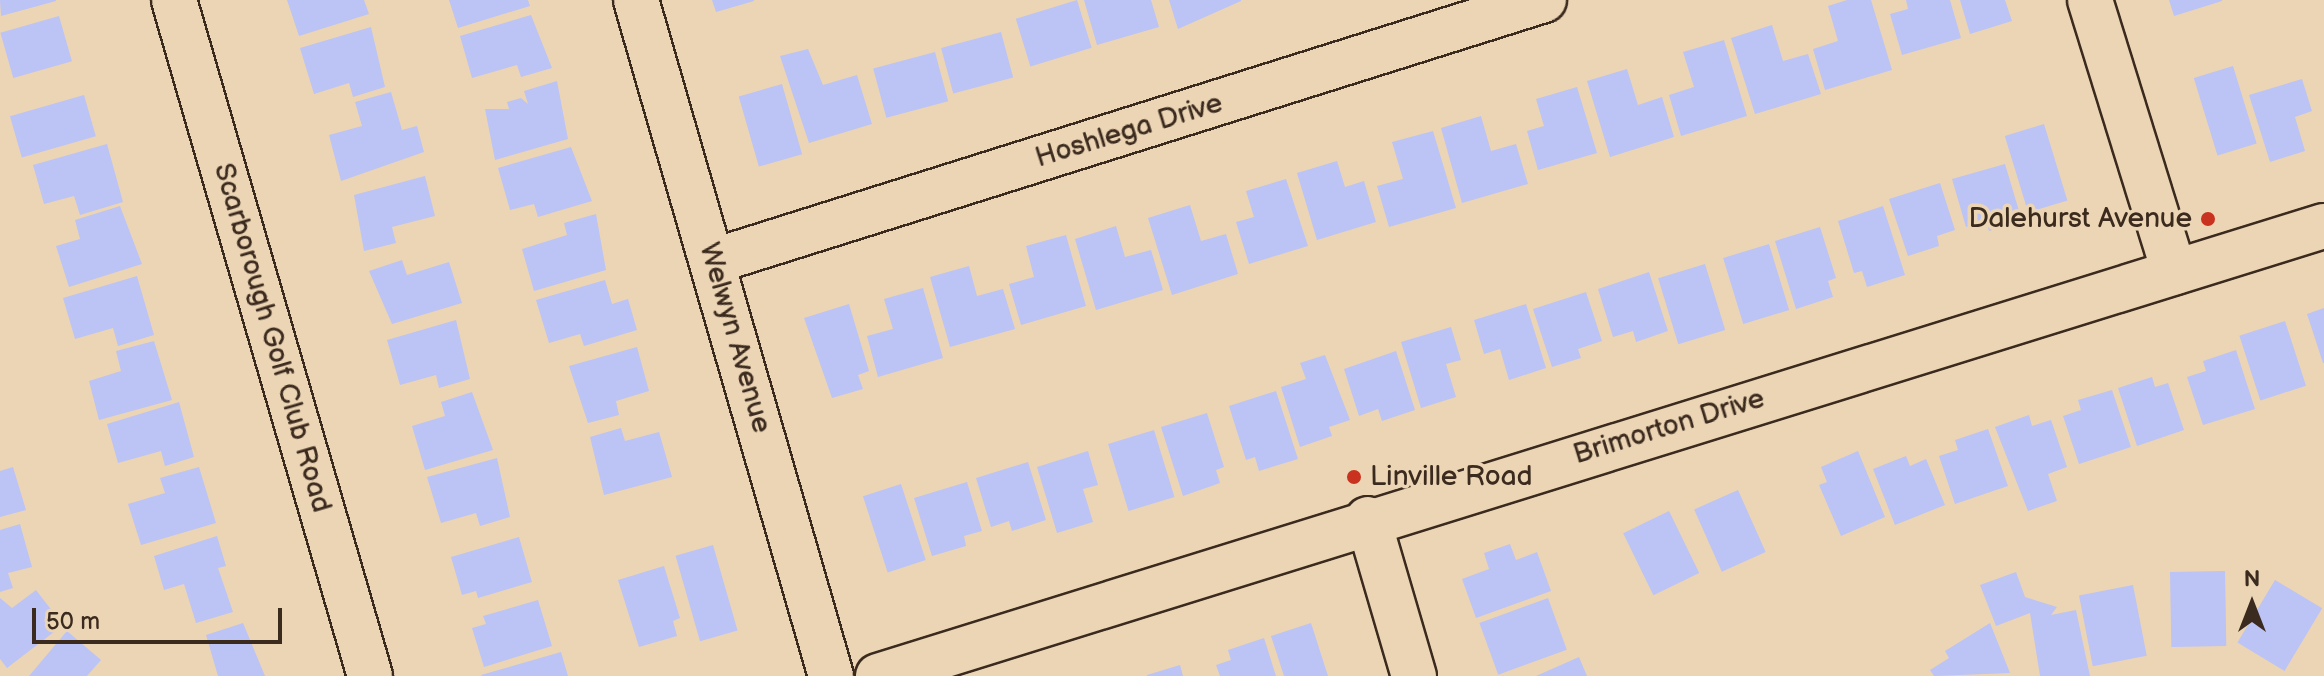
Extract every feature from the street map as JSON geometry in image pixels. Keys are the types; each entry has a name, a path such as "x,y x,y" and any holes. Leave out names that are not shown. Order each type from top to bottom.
{"street":[{"name":"Scarborough Golf Club Road","path":"174,0 370,676"},
{"name":"Welwyn Avenue","path":"636,0 714,261 831,676"},
{"name":"Hoshlega Drive","path":"714,261 1544,0"},
{"path":"2090,0 2174,272"},
{"name":"Brimorton Drive","path":"878,676 1368,519 2324,226"},
{"path":"1368,519 1414,676"}],"building":[{"path":"0,0 56,0 56,1 1,16"},
{"path":"287,0 364,0 369,14 299,36"},
{"path":"449,0 528,0 530,6 458,28"},
{"path":"712,0 754,0 754,1 716,12"},
{"path":"1077,0 1092,48 1030,67 1016,19"},
{"path":"1084,0 1151,0 1159,27 1097,45"},
{"path":"1169,0 1241,0 1241,1 1178,29"},
{"path":"1847,0 1871,0 1892,70 1825,90 1813,49 1838,41 1828,6"},
{"path":"1906,0 1950,0 1961,38 1902,55 1890,14 1908,9"},
{"path":"1960,0 2005,0 2012,21 1970,34"},
{"path":"2169,0 2222,0 2222,1 2174,16"},
{"path":"531,15 552,68 521,77 517,65 472,78 460,36"},
{"path":"59,16 72,61 13,78 0,33"},
{"path":"1772,25 1783,61 1808,54 1821,94 1755,114 1731,38"},
{"path":"371,27 385,87 353,97 349,83 314,94 300,48"},
{"path":"1001,32 1013,77 953,93 941,48"},
{"path":"1724,40 1747,116 1681,136 1669,95 1694,87 1683,52"},
{"path":"808,49 823,85 857,75 872,124 809,143 780,56"},
{"path":"935,52 948,101 886,118 873,69"},
{"path":"2233,66 2257,143 2217,155 2194,78"},
{"path":"1627,69 1638,105 1662,97 1674,137 1610,157 1587,81"},
{"path":"2302,79 2312,111 2295,117 2305,151 2270,162 2249,95"},
{"path":"557,81 568,139 495,160 485,109 509,109 507,102 521,98 528,104 524,91"},
{"path":"782,84 802,154 759,167 739,96"},
{"path":"1577,87 1597,153 1538,170 1527,131 1544,126 1536,99"},
{"path":"391,92 402,130 417,126 424,152 341,181 329,135 362,126 355,102"},
{"path":"84,95 96,136 22,158 10,116"},
{"path":"1481,116 1491,151 1516,144 1528,184 1462,203 1441,128"},
{"path":"2044,124 2067,201 2028,212 2005,136"},
{"path":"1433,131 1456,208 1389,227 1377,186 1403,179 1392,142"},
{"path":"107,144 123,202 80,215 74,196 44,204 33,165"},
{"path":"571,147 592,201 538,217 534,204 510,210 498,168"},
{"path":"1337,161 1345,187 1364,181 1376,222 1317,240 1297,173"},
{"path":"2005,164 2022,221 1989,231 1986,221 1966,227 1952,179"},
{"path":"425,176 435,216 392,227 396,243 364,251 354,195"},
{"path":"1286,179 1308,246 1249,264 1236,222 1254,217 1246,191"},
{"path":"1940,183 1955,230 1937,236 1939,246 1908,256 1889,199"},
{"path":"1190,205 1201,241 1226,234 1238,274 1172,295 1148,218"},
{"path":"120,206 142,264 69,287 56,246 80,239 75,220"},
{"path":"1883,206 1905,275 1867,287 1862,271 1854,273 1838,221"},
{"path":"596,214 606,270 534,291 522,249 567,235 564,223"},
{"path":"1116,226 1125,257 1151,250 1163,290 1096,310 1075,239"},
{"path":"1820,227 1836,278 1828,281 1833,297 1796,309 1775,241"},
{"path":"1066,235 1086,306 1021,325 1009,284 1034,277 1026,246"},
{"path":"1769,244 1789,310 1743,324 1723,258"},
{"path":"402,260 407,275 449,262 462,303 392,324 369,271"},
{"path":"1705,264 1725,330 1678,344 1658,278"},
{"path":"969,266 977,296 1003,289 1015,329 950,347 930,277"},
{"path":"1649,272 1668,331 1636,342 1633,331 1613,337 1598,289"},
{"path":"137,276 154,335 118,346 113,328 75,339 63,298"},
{"path":"605,280 612,304 628,299 637,330 584,346 580,334 549,343 536,300"},
{"path":"923,288 943,358 878,377 867,336 893,329 884,299"},
{"path":"1586,292 1602,341 1578,349 1581,358 1552,367 1533,309"},
{"path":"849,304 869,371 858,375 863,389 832,398 804,318"},
{"path":"1526,304 1546,368 1509,380 1500,349 1484,354 1474,320"},
{"path":"2324,308 2324,363 2323,363 2307,314"},
{"path":"456,320 470,379 439,388 436,375 400,385 387,340"},
{"path":"2285,321 2306,386 2260,401 2239,336"},
{"path":"1451,327 1461,360 1446,364 1456,397 1421,408 1401,342"},
{"path":"154,341 172,400 99,420 89,381 121,371 116,351"},
{"path":"637,347 649,391 616,401 619,415 588,423 569,366"},
{"path":"2236,350 2255,409 2203,425 2187,377 2206,371 2203,361"},
{"path":"1396,351 1415,410 1382,421 1378,409 1359,416 1344,369"},
{"path":"1325,355 1350,420 1329,427 1332,436 1300,447 1281,387 1306,379 1300,363"},
{"path":"2152,377 2155,387 2168,383 2184,430 2137,446 2118,388"},
{"path":"2112,390 2131,447 2079,464 2063,416 2081,410 2078,400"},
{"path":"1276,391 1298,459 1259,471 1255,457 1246,460 1229,406"},
{"path":"472,392 493,450 425,470 412,426 445,416 441,402"},
{"path":"179,402 194,457 165,466 161,451 118,463 107,424"},
{"path":"1207,413 1224,467 1216,470 1220,483 1183,496 1161,427"},
{"path":"2029,415 2032,426 2051,420 2067,467 2048,474 2057,501 2028,511 1995,427"},
{"path":"621,428 625,441 659,432 672,477 604,495 590,437"},
{"path":"1988,429 2008,486 1955,504 1939,456 1958,450 1955,440"},
{"path":"1154,430 1174,497 1129,511 1108,444"},
{"path":"1088,451 1098,485 1083,489 1093,522 1057,533 1037,467"},
{"path":"1858,451 1885,517 1841,536 1819,485 1827,482 1821,467"},
{"path":"1906,456 1910,466 1926,459 1945,505 1895,525 1873,469"},
{"path":"497,458 510,517 480,526 476,513 441,523 427,477"},
{"path":"1028,462 1046,520 1012,531 1009,521 991,527 976,478"},
{"path":"13,467 26,510 0,517 0,471"},
{"path":"199,467 216,523 141,545 128,504 165,493 160,478"},
{"path":"967,482 982,531 964,536 966,546 932,556 914,498"},
{"path":"901,484 926,560 888,572 863,496"},
{"path":"1738,490 1766,552 1722,572 1694,510"},
{"path":"1669,511 1699,573 1653,595 1623,533"},
{"path":"20,524 32,567 8,573 13,588 0,592 0,530"},
{"path":"217,536 226,566 218,568 233,612 196,623 184,584 164,590 154,556"},
{"path":"519,537 532,582 478,598 476,591 462,595 451,557"},
{"path":"1510,544 1516,560 1537,552 1551,591 1476,618 1462,579 1489,569 1484,553"},
{"path":"713,545 738,631 700,641 676,556"},
{"path":"664,566 680,618 673,621 677,636 639,647 618,580"},
{"path":"2225,571 2226,646 2171,647 2170,572"},
{"path":"2016,572 2025,597 2057,607 2051,615 2076,610 2090,676 2040,676 2030,613 1996,626 1980,585"},
{"path":"2275,580 2322,608 2285,671 2237,643"},
{"path":"2133,585 2147,656 2093,666 2079,595"},
{"path":"36,590 63,625 7,668 0,659 0,598 12,608"},
{"path":"1548,598 1567,650 1498,675 1479,623"},
{"path":"538,600 552,646 484,667 472,628 486,624 483,616"},
{"path":"243,623 265,676 218,676 206,635"},
{"path":"1311,623 1328,676 1284,676 1271,636"},
{"path":"1990,623 2010,673 1934,676 1930,670 1949,658 1945,651"},
{"path":"67,631 101,660 87,676 29,676"},
{"path":"1264,638 1276,676 1220,676 1216,665 1231,660 1228,650"},
{"path":"561,652 568,676 481,675"},
{"path":"1579,657 1587,676 1536,676"},
{"path":"1180,665 1183,676 1147,676 1147,675"}],"place":[{"name":"Dalehurst Avenue","path":"2208,219"},
{"name":"Linville Road","path":"1354,477"}]}
